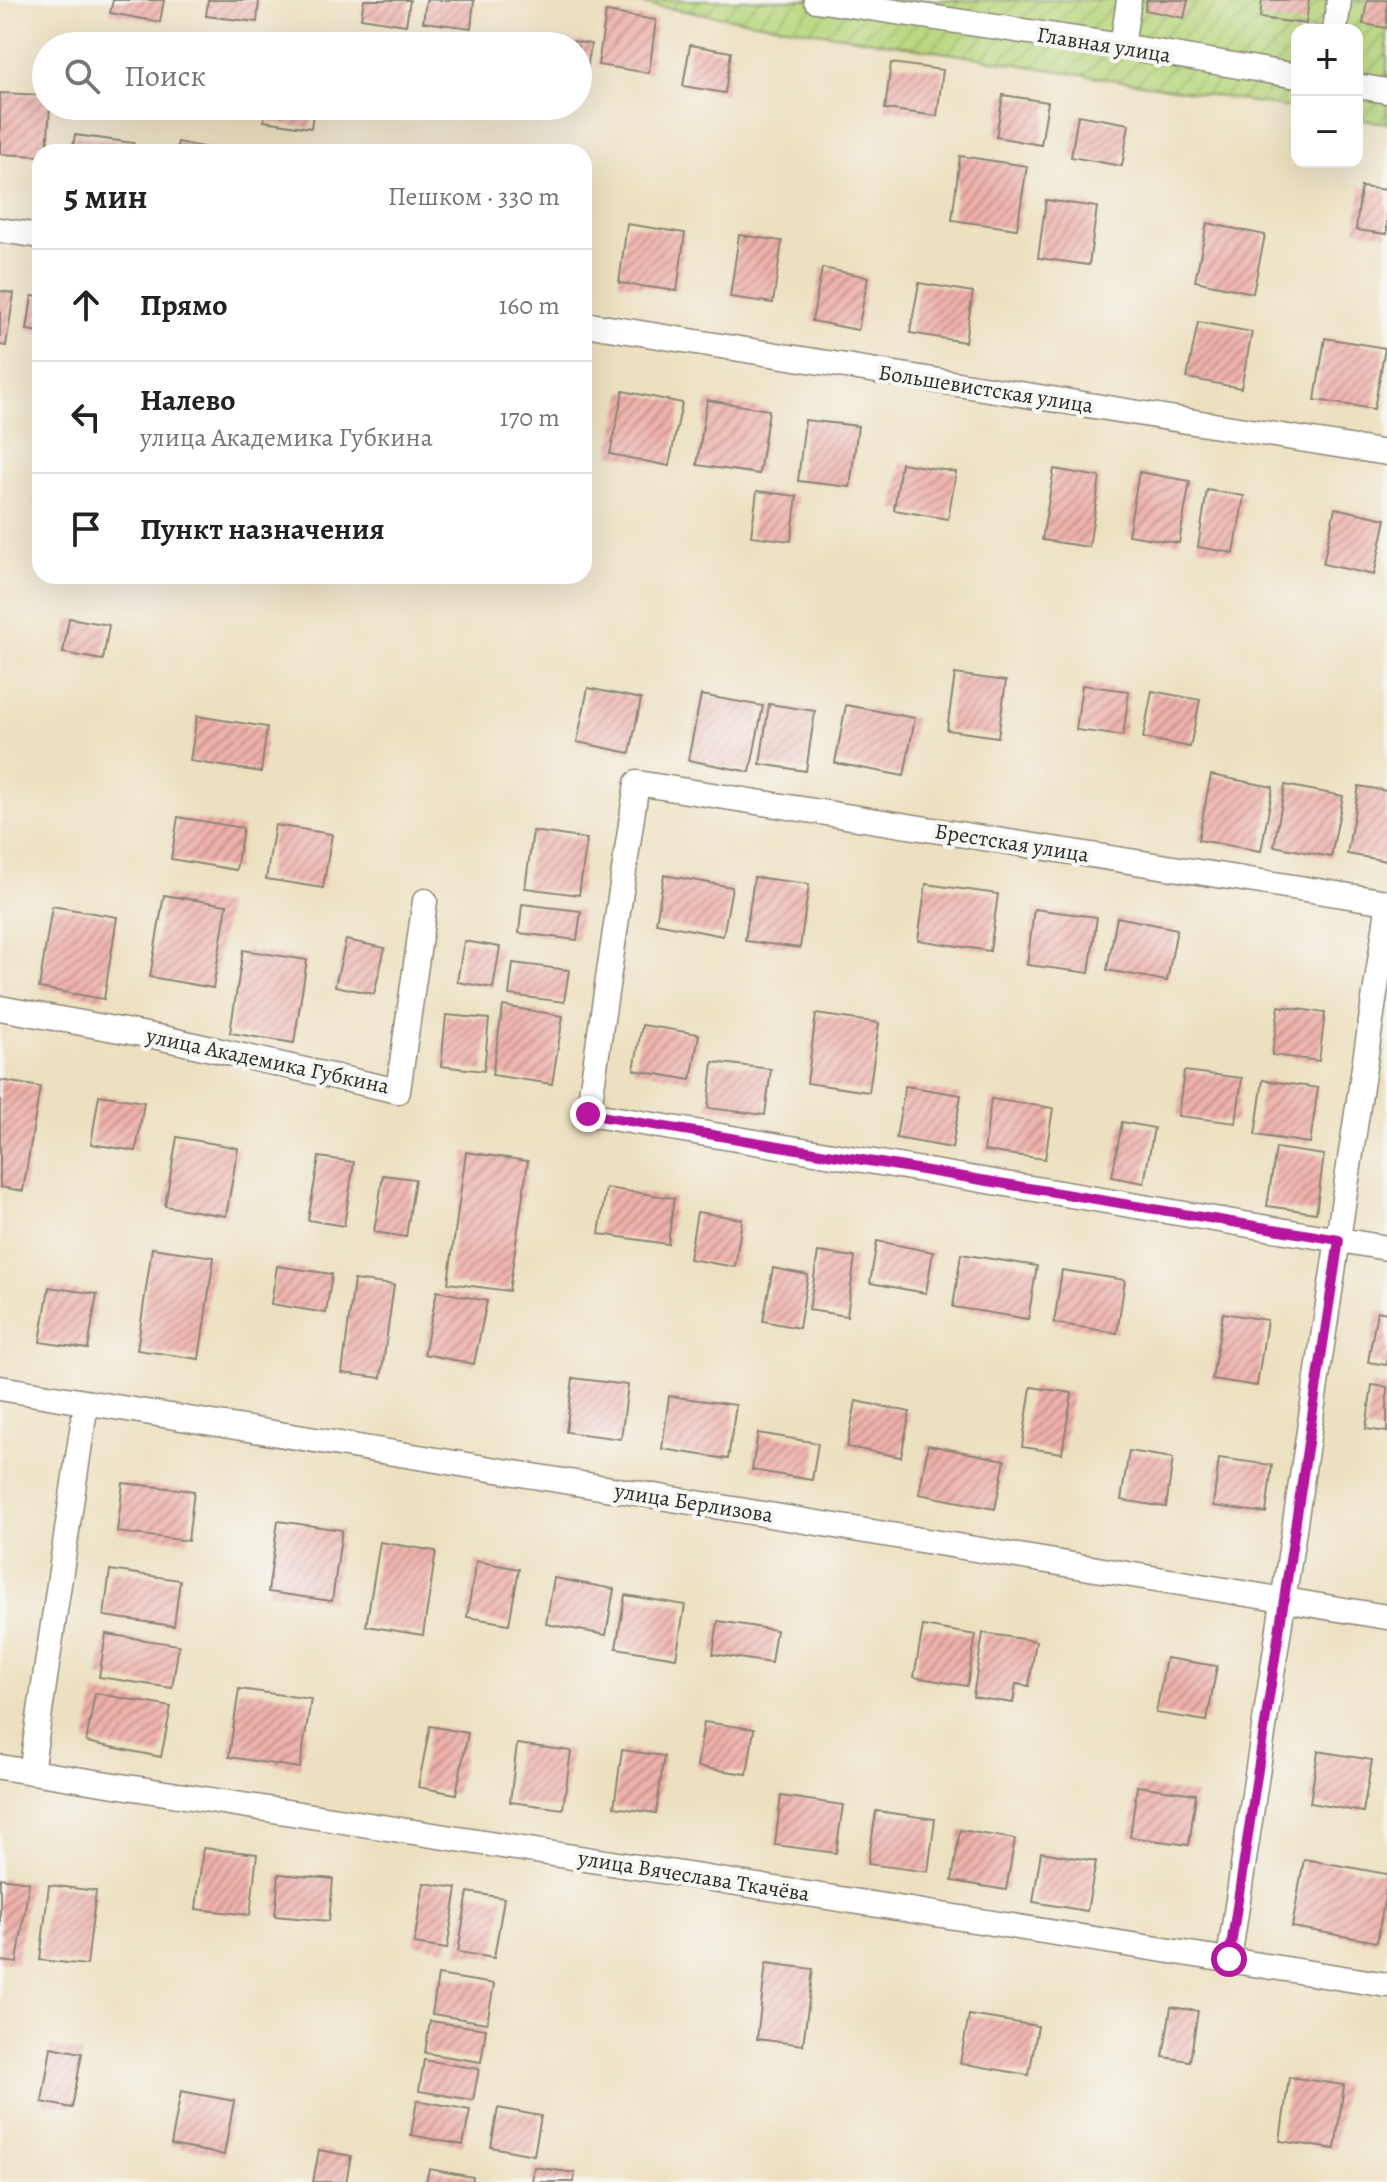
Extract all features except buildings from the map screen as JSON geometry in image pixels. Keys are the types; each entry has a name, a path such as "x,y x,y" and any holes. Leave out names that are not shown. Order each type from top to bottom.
{"street":[{"name":"Главная улица","path":"816,0 926,8 1291,75"},
{"path":"1122,46 1129,0"},
{"path":"1336,24 1339,0"},
{"path":"1363,87 1387,91"},
{"path":"0,230 32,235"},
{"name":"Большевистская улица","path":"592,325 1387,453"},
{"name":"Брестская улица","path":"1339,1240 588,1114 637,783 1387,902"},
{"name":"улица Академика Губкина","path":"0,1008 163,1038 398,1091 425,901"},
{"path":"1229,1959 1387,915"},
{"path":"1339,1240 1387,1248"},
{"name":"улица Берлизова","path":"0,1388 1387,1617"},
{"path":"31,1772 86,1403"},
{"name":"улица Вячеслава Ткачёва","path":"0,1767 1387,1985"}],"green space":[{"path":"617,0 1387,0 1387,123 1363,120 1363,24 1291,24 1291,108"}],"route":[{"path":"588,1114 1339,1240 1229,1959"}]}
